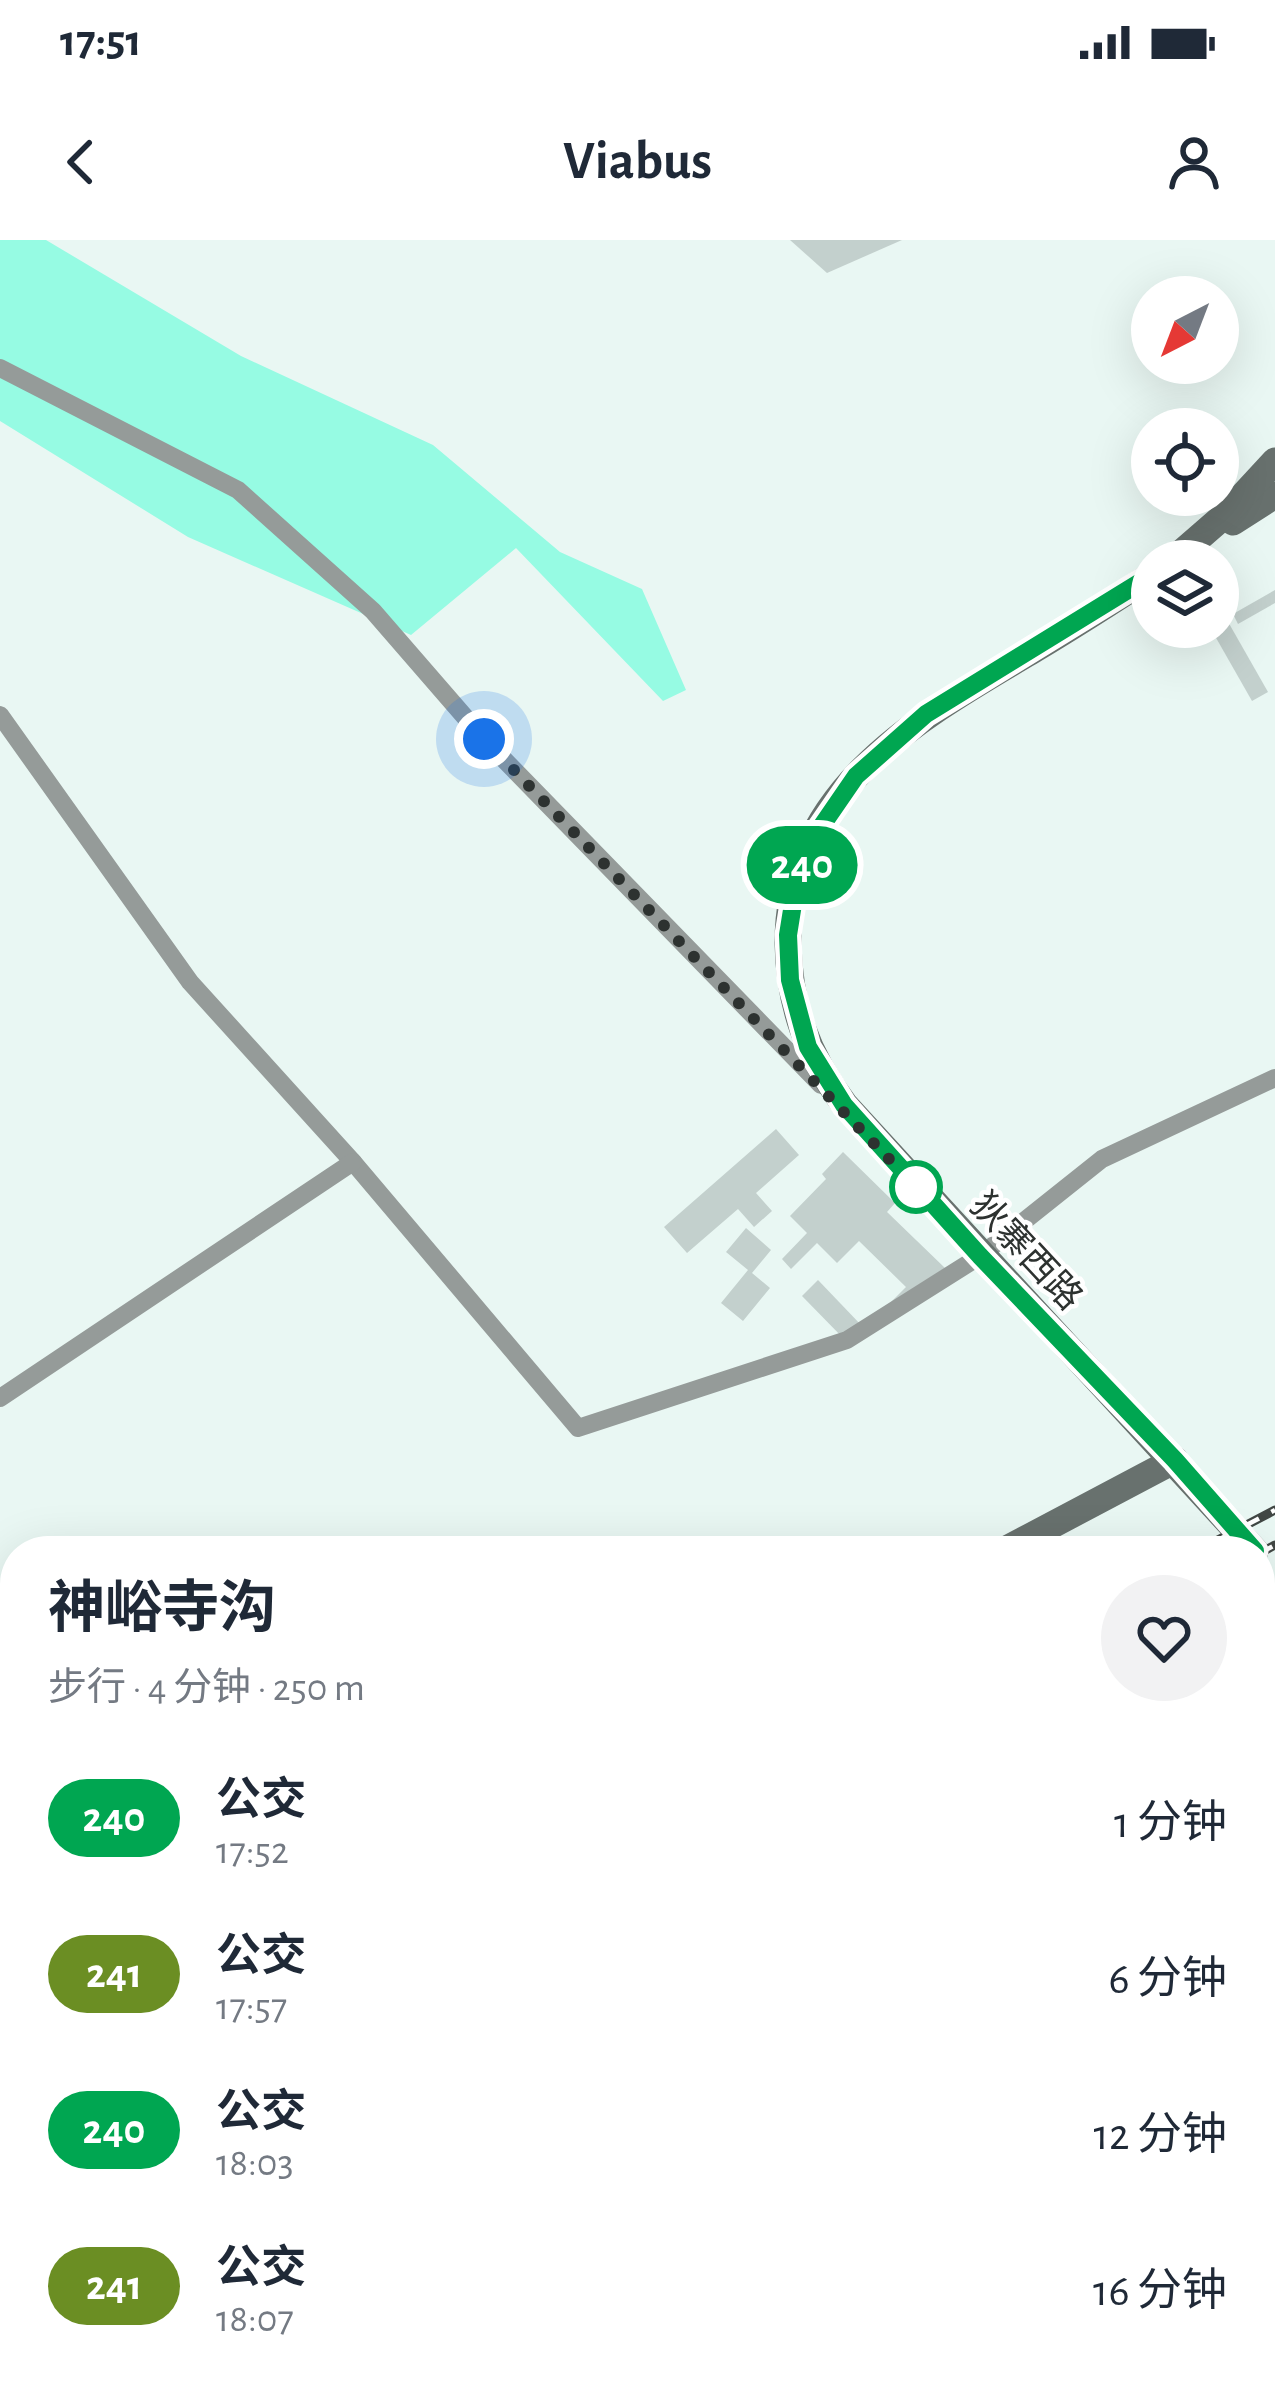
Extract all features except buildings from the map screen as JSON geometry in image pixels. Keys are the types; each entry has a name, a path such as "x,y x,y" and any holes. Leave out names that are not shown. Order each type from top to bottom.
{"main road":[{"path":"1197,540 1275,461"},
{"path":"1205,540 1275,495"},
{"name":"狄寨西路","path":"1131,588 951,697 899,734 840,794 812,840 791,909 789,959 802,1032 819,1068 874,1140 1242,1536"},
{"path":"1031,1536 1175,1460"}],"street":[{"path":"0,368 238,490 373,611 484,739 874,1140"},
{"path":"0,715 190,982 353,1162 578,1428 848,1340 980,1256 1102,1159 1275,1078"},
{"path":"0,1398 353,1162"}],"green space":[{"path":"0,240 46,240 241,356 433,445 560,552 642,589 686,690 663,701 516,548 411,635 188,537 0,421"}],"railway":[{"path":"1226,1536 1275,1510"}],"bus line":[{"name":"240","path":"1131,589 926,714 874,756 840,794 812,840 796,885 788,935 790,980 808,1047 844,1105 1241,1536"}],"route":[{"path":"484,739 916,1187"}]}
